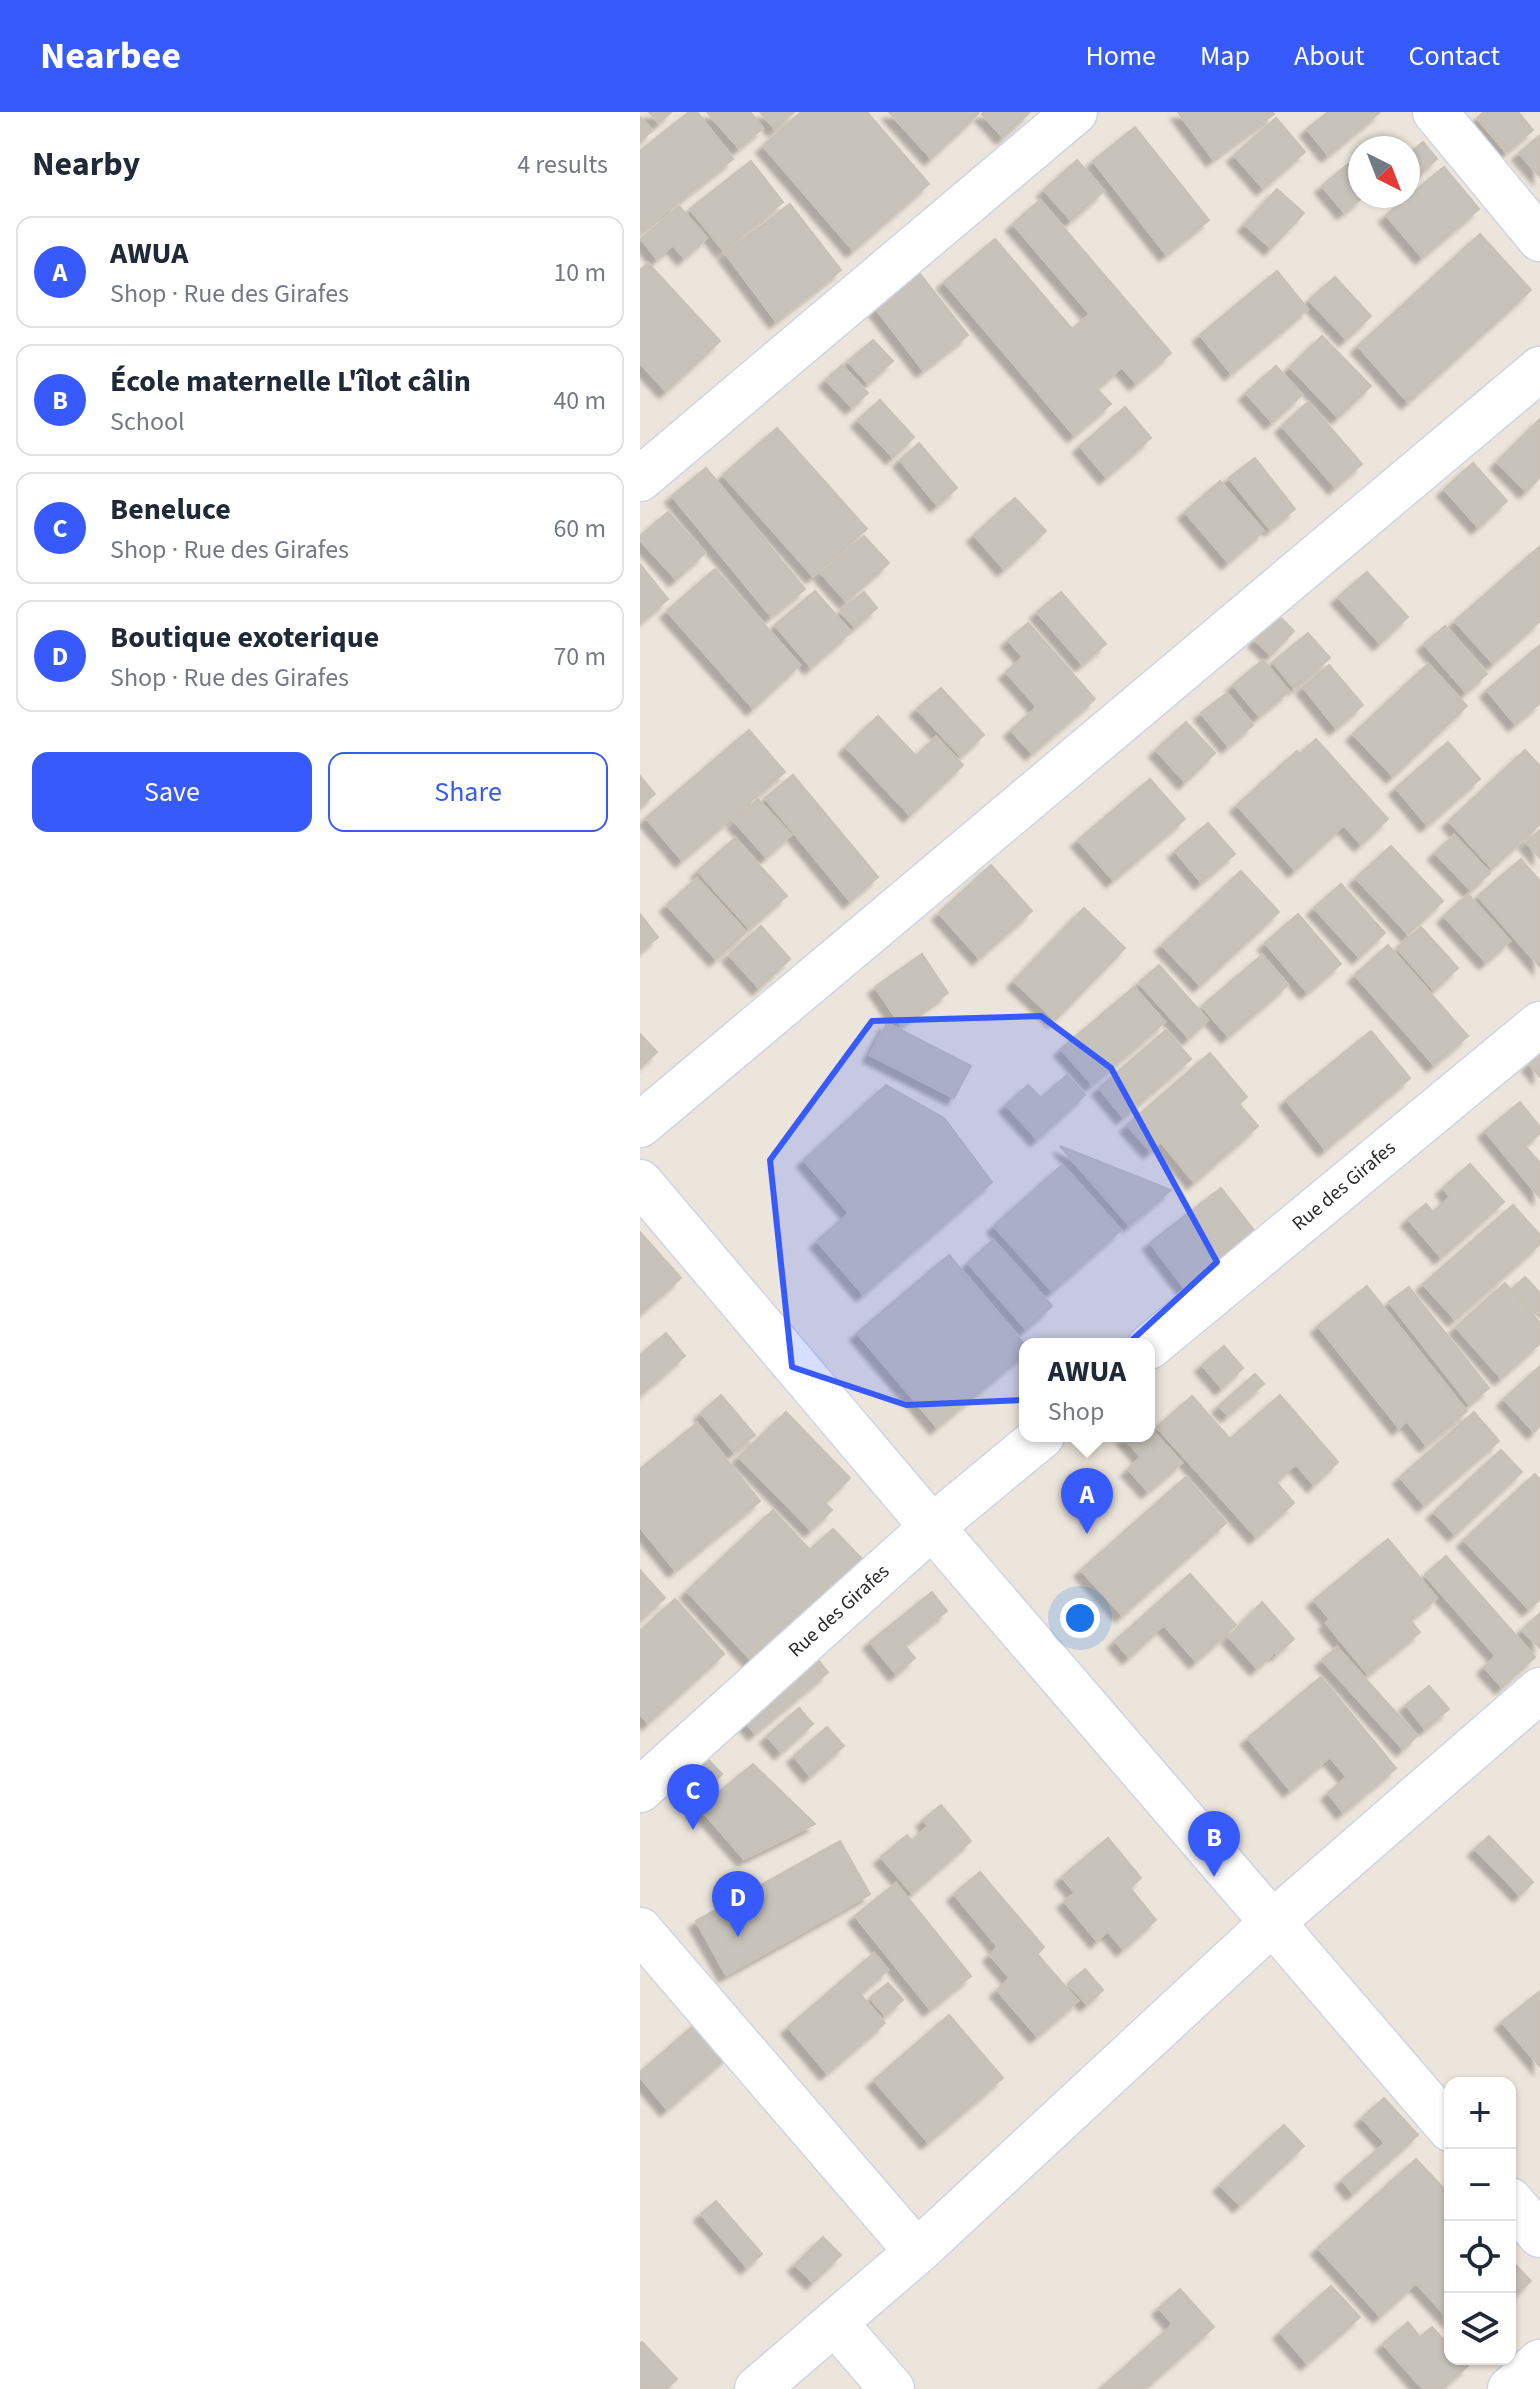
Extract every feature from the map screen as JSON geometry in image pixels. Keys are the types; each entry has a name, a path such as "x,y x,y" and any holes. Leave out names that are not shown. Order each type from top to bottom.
{"street":[{"path":"640,479 1075,112"},
{"path":"1435,112 1540,239"},
{"path":"640,1125 1540,369"},
{"name":"Rue des Girafes","path":"1155,1342 1540,1024"},
{"path":"640,1182 1444,2122"},
{"name":"Rue des Girafes","path":"640,1790 932,1527 1035,1442"},
{"path":"757,2389 917,2252 1273,1922 1540,1690"},
{"path":"640,1930 917,2252"},
{"path":"1516,2207 1540,2235"},
{"path":"835,2323 892,2389"},
{"path":"1510,2389 1540,2362"}],"highlighted area":[{"path":"1041,1016 1111,1068 1217,1262 1069,1398 906,1405 792,1367 770,1160 872,1021"}],"building":[{"path":"649,112 671,112 659,123"},
{"path":"689,112 697,112 733,159 640,232 640,151"},
{"path":"707,112 750,112 763,128 739,148"},
{"path":"760,112 794,112 775,129"},
{"path":"801,112 867,112 929,184 853,250 763,146"},
{"path":"889,112 978,112 979,113 931,158"},
{"path":"1030,112 1003,137 982,114"},
{"path":"1178,112 1272,112 1274,114 1213,159"},
{"path":"1328,112 1380,112 1328,155 1307,129"},
{"path":"1484,112 1518,112 1533,130 1506,152 1477,118"},
{"path":"640,117 652,131 640,141"},
{"path":"1276,118 1305,152 1263,188 1234,155"},
{"path":"1135,127 1209,220 1166,254 1093,161"},
{"path":"1540,135 1540,177 1519,153"},
{"path":"1423,142 1437,159 1420,174 1420,145"},
{"path":"1077,160 1104,191 1071,220 1044,190"},
{"path":"751,161 783,202 723,250 690,209"},
{"path":"1348,164 1349,208 1344,212 1322,186"},
{"path":"1444,167 1479,209 1422,257 1386,215 1394,208 1420,208 1420,187"},
{"path":"1277,189 1304,213 1271,248 1245,225"},
{"path":"1040,200 1171,353 1136,383 1122,367 1097,389 1111,404 1074,435 944,282 995,239 1072,329 1090,314 1013,224"},
{"path":"790,204 841,270 776,321 725,253"},
{"path":"679,206 707,238 684,258 673,245 657,259 641,239"},
{"path":"1480,234 1531,290 1408,402 1358,346"},
{"path":"648,263 720,341 666,391 640,363 640,270"},
{"path":"1277,271 1308,309 1231,373 1200,335"},
{"path":"920,274 968,335 923,370 876,309"},
{"path":"1335,277 1371,316 1346,339 1309,300"},
{"path":"1322,336 1371,386 1338,417 1290,367"},
{"path":"873,340 893,361 868,383 848,361"},
{"path":"842,365 868,393 852,407 826,380"},
{"path":"1276,366 1302,395 1272,422 1246,393"},
{"path":"880,400 914,437 893,457 858,420"},
{"path":"1308,402 1362,464 1335,487 1282,426"},
{"path":"1125,407 1151,438 1106,477 1080,446"},
{"path":"1540,419 1540,477 1526,491 1497,462"},
{"path":"777,428 867,529 813,576 723,475"},
{"path":"919,443 957,488 937,505 900,460"},
{"path":"1255,458 1295,509 1270,529 1229,478"},
{"path":"1473,463 1507,501 1478,527 1444,489"},
{"path":"706,468 805,589 771,616 672,496"},
{"path":"1220,481 1264,531 1228,562 1185,512"},
{"path":"1015,498 1046,531 1004,569 974,535"},
{"path":"668,512 705,553 676,579 640,540 640,536"},
{"path":"864,536 889,563 846,601 821,573"},
{"path":"1539,547 1540,621 1493,663 1455,621"},
{"path":"640,564 668,599 640,623"},
{"path":"715,569 800,665 753,708 667,611"},
{"path":"1367,572 1408,617 1380,643 1338,597"},
{"path":"815,591 851,632 811,667 775,625"},
{"path":"864,592 877,608 855,627 840,611"},
{"path":"1061,592 1106,644 1082,664 1037,612"},
{"path":"1279,616 1294,631 1271,655 1255,640"},
{"path":"1028,623 1095,699 1032,753 1011,730 1037,707 1006,672 1023,657 1008,640"},
{"path":"1445,626 1487,674 1466,692 1424,644"},
{"path":"1308,633 1330,658 1294,688 1273,662"},
{"path":"1540,645 1540,703 1515,724 1487,690"},
{"path":"1263,660 1289,691 1259,716 1233,685"},
{"path":"1428,664 1467,706 1393,776 1353,734"},
{"path":"1329,665 1363,705 1336,728 1303,687"},
{"path":"941,688 984,735 961,756 917,709"},
{"path":"1227,693 1253,725 1228,746 1201,713"},
{"path":"878,716 916,756 936,737 963,765 910,815 846,747"},
{"path":"1186,722 1215,753 1185,782 1156,750"},
{"path":"749,730 785,772 682,860 646,818"},
{"path":"1316,739 1388,819 1361,844 1344,825 1295,870 1237,805 1297,751 1300,754"},
{"path":"1448,742 1480,779 1427,825 1396,788"},
{"path":"1525,750 1540,766 1540,824 1492,868 1449,821"},
{"path":"793,775 878,877 850,901 765,798"},
{"path":"640,776 655,794 640,806"},
{"path":"1150,779 1185,819 1113,880 1078,840"},
{"path":"758,799 791,835 766,857 734,821"},
{"path":"1208,823 1235,854 1201,882 1175,851"},
{"path":"1540,830 1540,858 1526,842"},
{"path":"1454,835 1490,873 1471,890 1435,853"},
{"path":"735,838 787,896 749,928 698,871"},
{"path":"1391,846 1443,901 1408,934 1356,878"},
{"path":"1521,859 1540,881 1540,967 1478,896"},
{"path":"991,865 1032,911 979,958 939,913"},
{"path":"1241,871 1279,912 1200,985 1162,945"},
{"path":"697,878 746,932 716,959 667,905"},
{"path":"1341,884 1385,933 1359,957 1314,908"},
{"path":"1468,894 1510,941 1486,962 1444,916"},
{"path":"1084,908 1125,948 1055,1020 1014,981"},
{"path":"640,914 658,937 640,952"},
{"path":"1298,914 1341,964 1307,992 1265,943"},
{"path":"761,926 790,959 759,988 729,955"},
{"path":"1421,927 1458,968 1434,990 1397,948"},
{"path":"1388,945 1468,1036 1434,1065 1355,975"},
{"path":"922,954 948,993 901,1025 875,987"},
{"path":"1262,955 1288,985 1228,1036 1202,1006"},
{"path":"1159,965 1208,1020 1189,1038 1139,983"},
{"path":"1134,987 1165,1022 1092,1084 1061,1049"},
{"path":"887,1023 971,1066 954,1098 870,1055"},
{"path":"1166,1030 1191,1059 1123,1117 1099,1088"},
{"path":"1371,1031 1410,1078 1325,1149 1286,1100"},
{"path":"640,1034 657,1052 640,1068"},
{"path":"1210,1053 1247,1097 1239,1104 1258,1126 1194,1182 1161,1142 1150,1151 1127,1125"},
{"path":"1540,1054 1540,1077 1529,1064"},
{"path":"1067,1075 1085,1095 1037,1139 1006,1105 1028,1085 1041,1098"},
{"path":"886,1085 944,1118 992,1182 863,1294 817,1241 849,1213 804,1160"},
{"path":"1520,1102 1540,1127 1540,1133 1525,1146 1540,1163 1540,1198 1485,1131"},
{"path":"1060,1146 1171,1190 1129,1225"},
{"path":"1470,1164 1504,1202 1441,1257 1408,1219 1426,1204 1433,1212 1450,1197 1443,1188"},
{"path":"1062,1165 1121,1230 1052,1291 994,1226"},
{"path":"1221,1188 1264,1243 1193,1299 1150,1243"},
{"path":"1513,1205 1540,1235 1540,1244 1455,1319 1423,1284"},
{"path":"640,1232 681,1278 640,1314"},
{"path":"993,1240 1052,1306 1026,1329 968,1263"},
{"path":"949,1255 1019,1338 1019,1358 937,1427 857,1333"},
{"path":"1525,1277 1540,1293 1540,1318 1512,1289"},
{"path":"1505,1283 1540,1323 1540,1343 1501,1378 1456,1327"},
{"path":"1367,1286 1467,1411 1426,1445 1407,1421 1399,1428 1318,1326"},
{"path":"1409,1287 1489,1388 1469,1404 1389,1302"},
{"path":"666,1333 685,1356 640,1395 640,1355"},
{"path":"1224,1346 1243,1368 1222,1388 1202,1365"},
{"path":"1540,1366 1540,1426 1534,1432 1504,1399"},
{"path":"1255,1374 1264,1384 1228,1415 1219,1406"},
{"path":"721,1395 755,1435 734,1452 701,1413"},
{"path":"1280,1395 1338,1462 1314,1485 1296,1464 1276,1482 1294,1503 1256,1537 1157,1427 1192,1396 1230,1439"},
{"path":"786,1412 850,1478 825,1503 832,1510 811,1530 739,1457"},
{"path":"1474,1412 1499,1441 1424,1505 1400,1477"},
{"path":"697,1423 760,1501 675,1570 640,1527 640,1469"},
{"path":"1155,1434 1182,1463 1148,1491 1128,1469 1141,1457 1128,1442 1155,1442"},
{"path":"1501,1450 1522,1472 1455,1534 1434,1512"},
{"path":"1535,1474 1540,1480 1540,1599 1529,1609 1464,1540"},
{"path":"1186,1477 1226,1523 1122,1615 1081,1570"},
{"path":"773,1510 810,1550 833,1529 864,1561 754,1663 687,1591"},
{"path":"1388,1539 1437,1598 1410,1620 1420,1632 1368,1674 1326,1623 1330,1619 1314,1600"},
{"path":"1446,1556 1535,1657 1502,1687 1484,1667 1496,1656 1425,1575"},
{"path":"640,1570 665,1598 640,1620"},
{"path":"1190,1574 1236,1625 1196,1661 1164,1625 1129,1657 1115,1641"},
{"path":"932,1592 947,1611 904,1645 915,1658 896,1674 870,1642"},
{"path":"675,1599 724,1654 648,1723 640,1714 640,1631"},
{"path":"1262,1602 1294,1639 1257,1668 1229,1637"},
{"path":"1540,1613 1540,1648 1522,1630"},
{"path":"1337,1647 1417,1736 1403,1749 1322,1660"},
{"path":"810,1650 828,1672 755,1733 737,1712"},
{"path":"1321,1677 1396,1768 1343,1812 1328,1793 1347,1777 1330,1757 1290,1790 1248,1738"},
{"path":"1429,1686 1449,1709 1425,1729 1406,1705"},
{"path":"799,1708 813,1724 781,1752 767,1736"},
{"path":"827,1727 844,1746 810,1776 794,1756"},
{"path":"705,1756 722,1774 701,1795 682,1777"},
{"path":"753,1764 815,1824 744,1859 700,1808"},
{"path":"941,1805 971,1841 912,1893 881,1857 907,1835 912,1841 928,1826 923,1820"},
{"path":"1489,1836 1533,1882 1520,1895 1475,1849"},
{"path":"1108,1838 1141,1878 1130,1888 1156,1920 1123,1949 1108,1931 1097,1941 1064,1901 1075,1893 1062,1877"},
{"path":"840,1841 870,1894 726,1975 696,1921"},
{"path":"980,1872 1044,1947 1037,1954 1078,2001 1037,2036 997,1990 1010,1978 990,1955 998,1947 954,1894"},
{"path":"896,1883 971,1976 930,2009 855,1916"},
{"path":"874,1953 888,1970 860,1994 885,2023 827,2073 788,2027"},
{"path":"1085,1969 1103,1990 1087,2004 1068,1984"},
{"path":"888,1983 903,2000 885,2015 870,1998"},
{"path":"1540,1991 1540,2067 1502,2022"},
{"path":"949,2015 1003,2078 928,2142 874,2080"},
{"path":"699,2021 729,2055 667,2109 640,2077 640,2072"},
{"path":"1384,2098 1418,2135 1353,2193 1342,2180 1385,2143 1362,2118"},
{"path":"1284,2125 1304,2146 1240,2205 1220,2185"},
{"path":"1416,2159 1444,2189 1444,2313 1416,2283 1380,2316 1318,2248"},
{"path":"716,2201 762,2254 747,2267 701,2214"},
{"path":"823,2237 841,2255 813,2282 795,2265"},
{"path":"1516,2265 1531,2281 1516,2295"},
{"path":"1331,2286 1360,2317 1307,2363 1280,2332"},
{"path":"1180,2289 1214,2327 1144,2389 1100,2389 1173,2324 1159,2308"},
{"path":"1408,2322 1420,2337 1432,2327 1444,2340 1444,2365 1468,2366 1441,2389 1423,2389 1383,2344"},
{"path":"642,2342 677,2379 666,2389 640,2389"}],"place":[{"name":"AWUA","path":"1087,1534"},
{"name":"Beneluce","path":"693,1830"},
{"name":"École maternelle L'îlot câlin","path":"1214,1877"},
{"name":"Boutique exoterique","path":"738,1937"}]}
